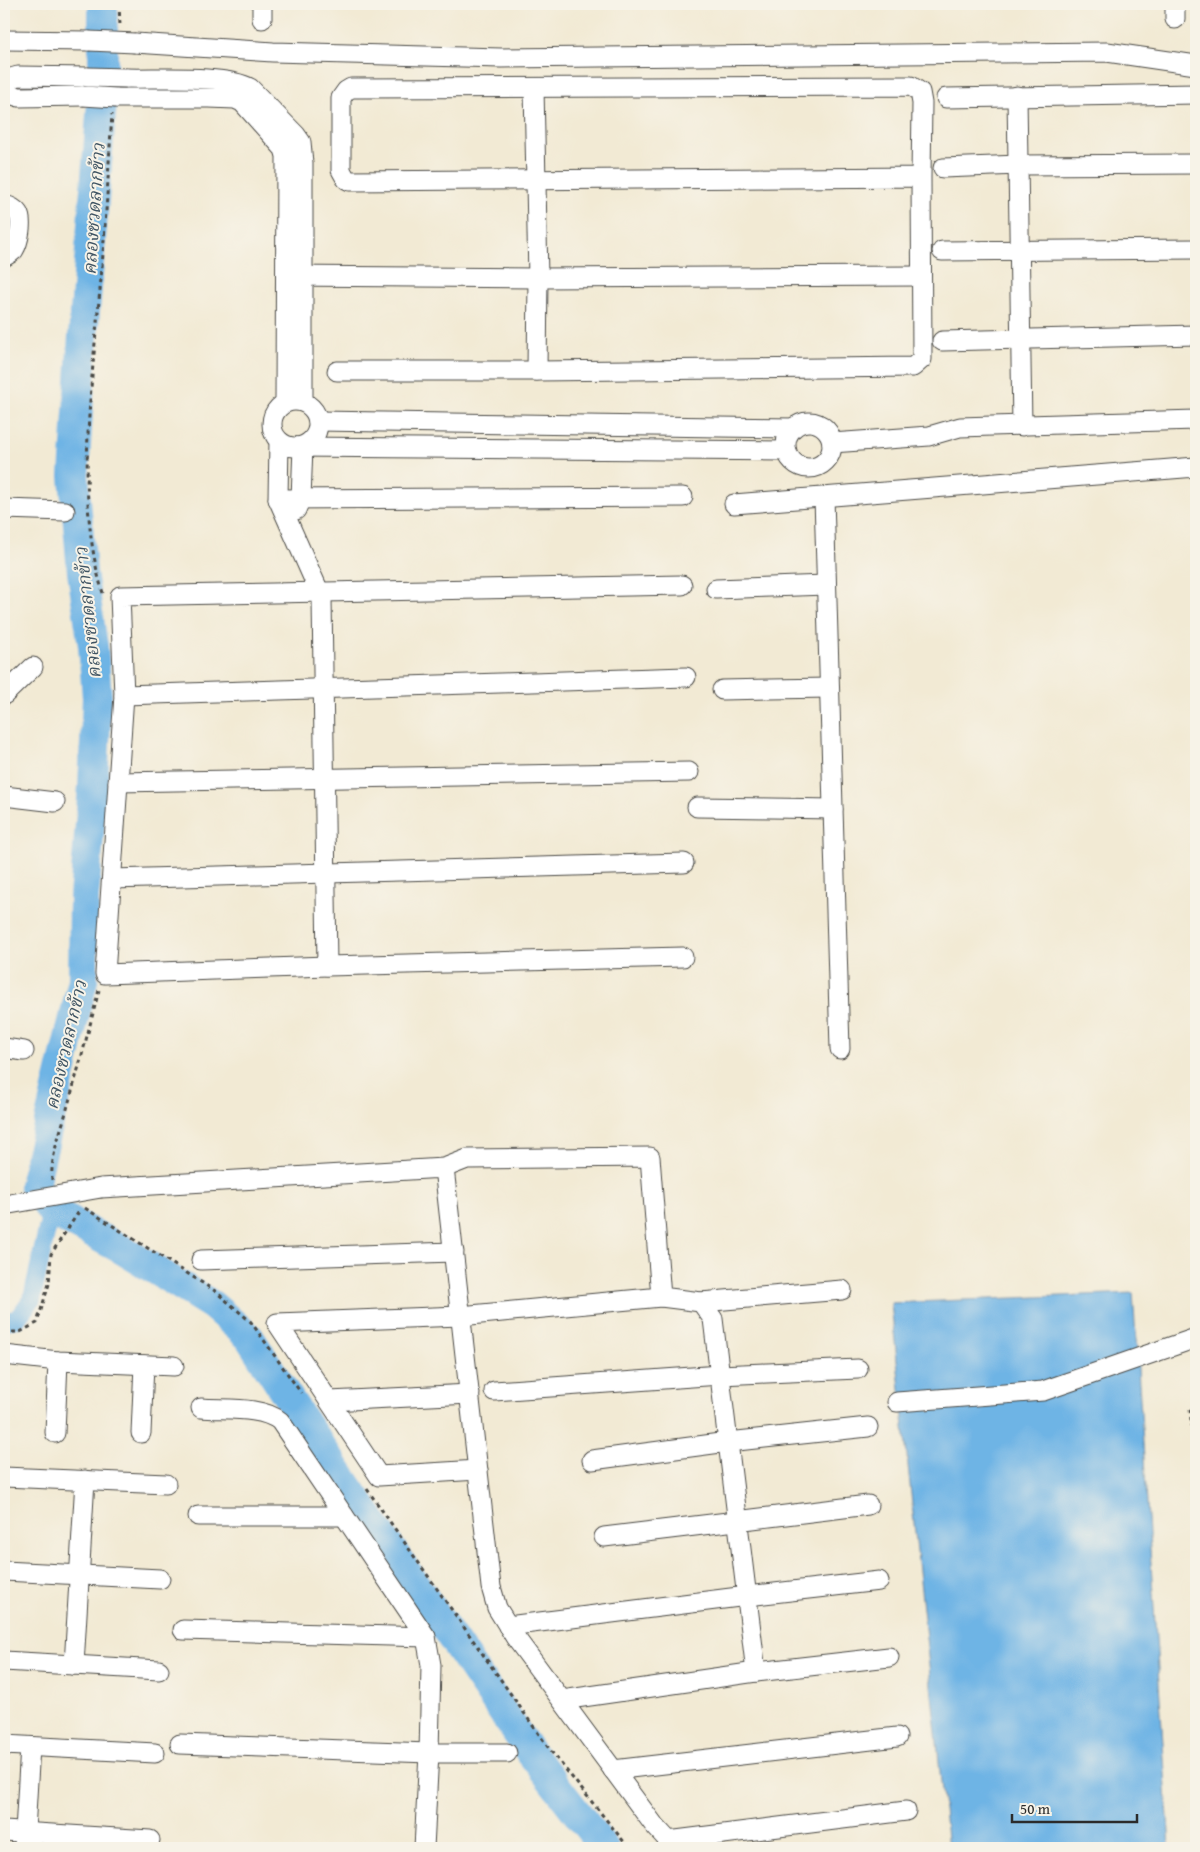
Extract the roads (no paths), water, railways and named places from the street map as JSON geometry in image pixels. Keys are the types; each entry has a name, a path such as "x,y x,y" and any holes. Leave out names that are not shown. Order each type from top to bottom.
{"street":[{"path":"4,40 140,43 273,52 502,58 1107,52 1196,65"},
{"path":"4,80 18,76 126,78 210,88"},
{"path":"4,92 19,97 83,96 114,101 210,88 236,82 250,88 296,135 301,142 304,163 285,403"},
{"path":"337,370 538,371 913,367 922,359 920,177 922,103 920,92 911,86 351,88 346,91 342,98 341,170 346,179 350,181 920,177"},
{"path":"534,88 538,371"},
{"path":"946,98 1196,94"},
{"path":"1018,96 1022,426"},
{"path":"943,168 1019,165 1196,164"},
{"path":"4,205 11,207 18,213 20,220 16,245 4,257"},
{"path":"942,251 1196,249"},
{"path":"295,275 538,278 922,276"},
{"path":"295,275 303,402"},
{"path":"942,341 1196,335"},
{"path":"291,401 303,402 313,410 318,421 316,434 313,439 302,446 292,445 275,436 272,424 275,412 285,403 291,401"},
{"path":"832,443 929,436 960,427 1196,420"},
{"path":"318,421 794,428 805,423 817,424 827,431 832,443 827,460 816,468 798,466 786,451 787,439 794,428"},
{"path":"534,449 536,425"},
{"path":"292,445 786,451"},
{"path":"289,525 301,498 292,445"},
{"path":"292,445 278,499 322,598 327,966"},
{"path":"734,504 1196,467"},
{"path":"278,499 683,496"},
{"path":"824,497 840,1049"},
{"path":"4,509 65,511"},
{"path":"682,585 120,596 124,695 105,974 683,957"},
{"path":"716,589 826,585"},
{"path":"4,695 33,667"},
{"path":"124,695 686,678"},
{"path":"722,690 829,688"},
{"path":"118,782 689,772"},
{"path":"4,796 55,802"},
{"path":"697,806 833,809"},
{"path":"112,879 684,863"},
{"path":"4,1048 24,1051"},
{"path":"4,1205 102,1188 444,1168 467,1159 650,1157 661,1298"},
{"path":"444,1168 491,1587 498,1608 508,1626 654,1825 672,1844 906,1811"},
{"path":"200,1260 454,1252"},
{"path":"478,1470 379,1476 277,1323 460,1316 661,1298 701,1302 842,1290"},
{"path":"701,1302 713,1319 756,1672"},
{"path":"897,1402 1043,1391 1196,1338"},
{"path":"4,1355 58,1361 174,1366"},
{"path":"55,1433 58,1361"},
{"path":"141,1433 144,1365"},
{"path":"494,1391 858,1369"},
{"path":"330,1401 470,1394"},
{"path":"202,1408 262,1412 280,1421 426,1637 431,1665 424,1848"},
{"path":"592,1460 868,1426"},
{"path":"4,1477 166,1484"},
{"path":"74,1665 84,1480"},
{"path":"604,1537 868,1505"},
{"path":"198,1516 344,1516"},
{"path":"4,1570 160,1579"},
{"path":"508,1626 747,1596 879,1582"},
{"path":"184,1630 426,1637"},
{"path":"562,1700 756,1672 889,1658"},
{"path":"4,1662 159,1670"},
{"path":"613,1770 897,1737"},
{"path":"180,1744 429,1753 507,1753"},
{"path":"4,1745 155,1753"},
{"path":"25,1840 30,1747"},
{"path":"4,1832 25,1840 150,1840"}],"water":[{"path":"1133,1293 1170,1848 948,1848 891,1303"}],"waterway":[{"name":"คลองชวดลากข้าว","path":"103,4 103,90 82,349 74,476 82,572 93,646 97,698 93,786 84,897 83,980 34,1185 51,1211 123,1250 212,1305 249,1337 300,1416 530,1752 604,1848"},
{"path":"4,1321 17,1319 32,1299 51,1211"}]}
